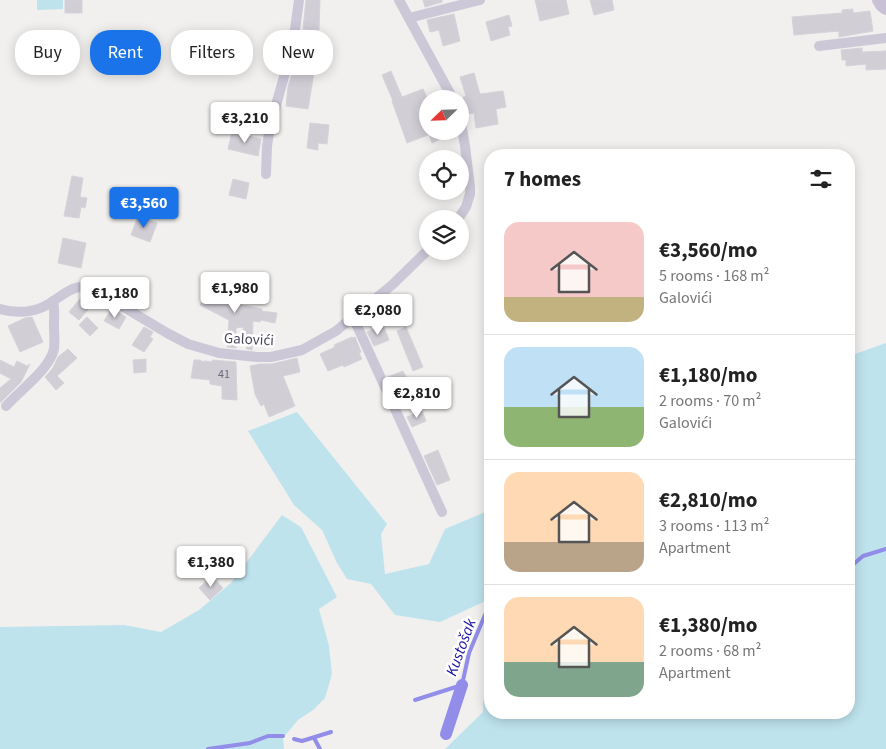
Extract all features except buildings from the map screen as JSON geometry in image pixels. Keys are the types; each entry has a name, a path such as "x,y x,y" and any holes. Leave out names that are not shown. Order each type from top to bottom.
{"street":[{"path":"266,174 268,135 293,44 299,0"},
{"path":"399,0 448,90"},
{"path":"409,18 480,0"},
{"path":"878,0 886,8"},
{"path":"819,46 886,38"},
{"path":"464,140 470,186 470,194 464,210"},
{"name":"Galovići","path":"0,309 10,311 34,310 73,289 83,286 97,291 188,344 219,352 257,357 271,356 302,350 336,331 392,286 419,259"},
{"path":"6,406 29,384 48,362 52,354 54,349 55,308 53,301"},
{"path":"353,317 442,512"}],"shaded area":[{"path":"37,0 63,0 63,9 37,10"},
{"path":"886,343 886,749 445,749 483,712 484,700 484,719 855,719 855,354"},
{"path":"297,412 387,524 381,534 385,574 429,564 445,529 484,513 484,602 440,622 395,615 371,584 347,579 337,563 322,530 294,505 248,431"},
{"path":"282,515 301,527 337,597 319,609 329,646 332,674 325,698 313,710 298,720 283,738 284,749 0,749 0,627 124,625 161,632 199,610 231,583"}],"waterway":[{"name":"Kustošak","path":"855,563 863,556 886,549"},
{"name":"Kustošak","path":"415,700 462,685 469,653 484,617"},
{"path":"446,734 462,685"},
{"name":"Kustošak","path":"294,739 302,741 331,732"},
{"name":"Kustošak","path":"208,749 250,743 268,736 283,736"},
{"path":"314,738 320,749"}]}
